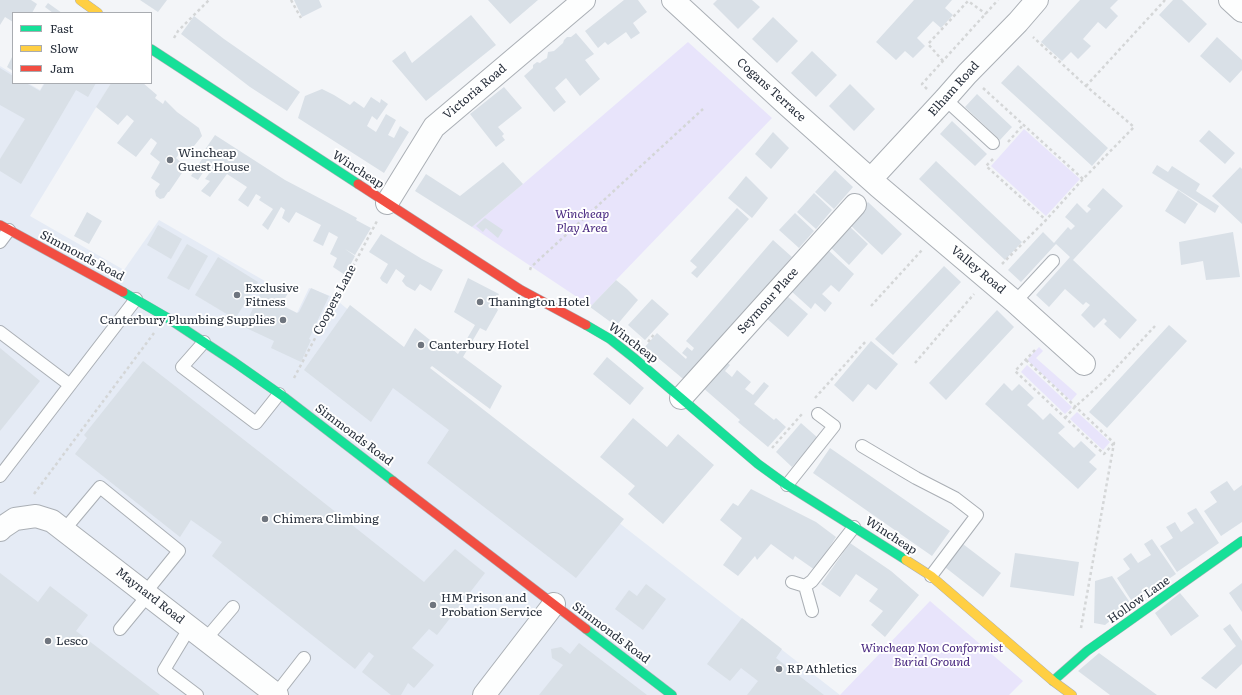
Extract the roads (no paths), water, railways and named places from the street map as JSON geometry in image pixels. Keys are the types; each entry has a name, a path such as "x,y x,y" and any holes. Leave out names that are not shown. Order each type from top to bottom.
{"main road":[{"name":"Wincheap","path":"152,50 521,290 582,322 610,340 634,358 758,464 787,485 854,526 930,576 1052,681 1072,695"},
{"name":"Simmonds Road","path":"4,228 136,299 234,362 281,395 672,695"},
{"name":"Hollow Lane","path":"1052,681 1087,652 1242,541"}],"street":[{"name":"Victoria Road","path":"387,203 434,127 584,0"},
{"name":"Cogans Terrace","path":"673,0 786,104 871,179"},
{"name":"Elham Road","path":"871,179 1037,0"},
{"path":"1230,0 1242,11"},
{"name":"Valley Road","path":"871,179 1051,333 1084,364"},
{"name":"Seymour Place","path":"681,398 855,205"},
{"name":"Maynard Road","path":"8,524 36,516 52,521 276,694"},
{"path":"484,695 554,604"}],"lane":[{"path":"944,101 995,149"},
{"path":"0,242 4,228"},
{"path":"1015,302 1053,261"},
{"path":"0,476 136,299"},
{"path":"0,332 70,385"},
{"path":"204,342 182,367 256,423 281,395"},
{"path":"787,485 834,426 818,414"},
{"path":"862,446 916,478 955,498 977,515 930,576"},
{"path":"64,530 100,487 179,551 120,629"},
{"path":"805,586 812,581 854,526"},
{"path":"792,582 805,586"},
{"path":"805,586 812,611"},
{"path":"198,695 164,670 198,633 233,607"},
{"path":"276,694 304,658"}],"place":[{"name":"Wincheap Guest House","path":"170,160"},
{"name":"Exclusive Fitness","path":"237,295"},
{"name":"Thanington Hotel","path":"480,302"},
{"name":"Canterbury Plumbing Supplies","path":"283,320"},
{"name":"Canterbury Hotel","path":"421,345"},
{"name":"Chimera Climbing","path":"265,519"},
{"name":"HM Prison and Probation Service","path":"433,605"},
{"name":"Lesco","path":"48,641"},
{"name":"RP Athletics","path":"779,669"}],"park label":[{"name":"Wincheap Play Area","path":"582,221"},
{"name":"Wincheap Non Conformist Burial Ground","path":"932,655"}]}
